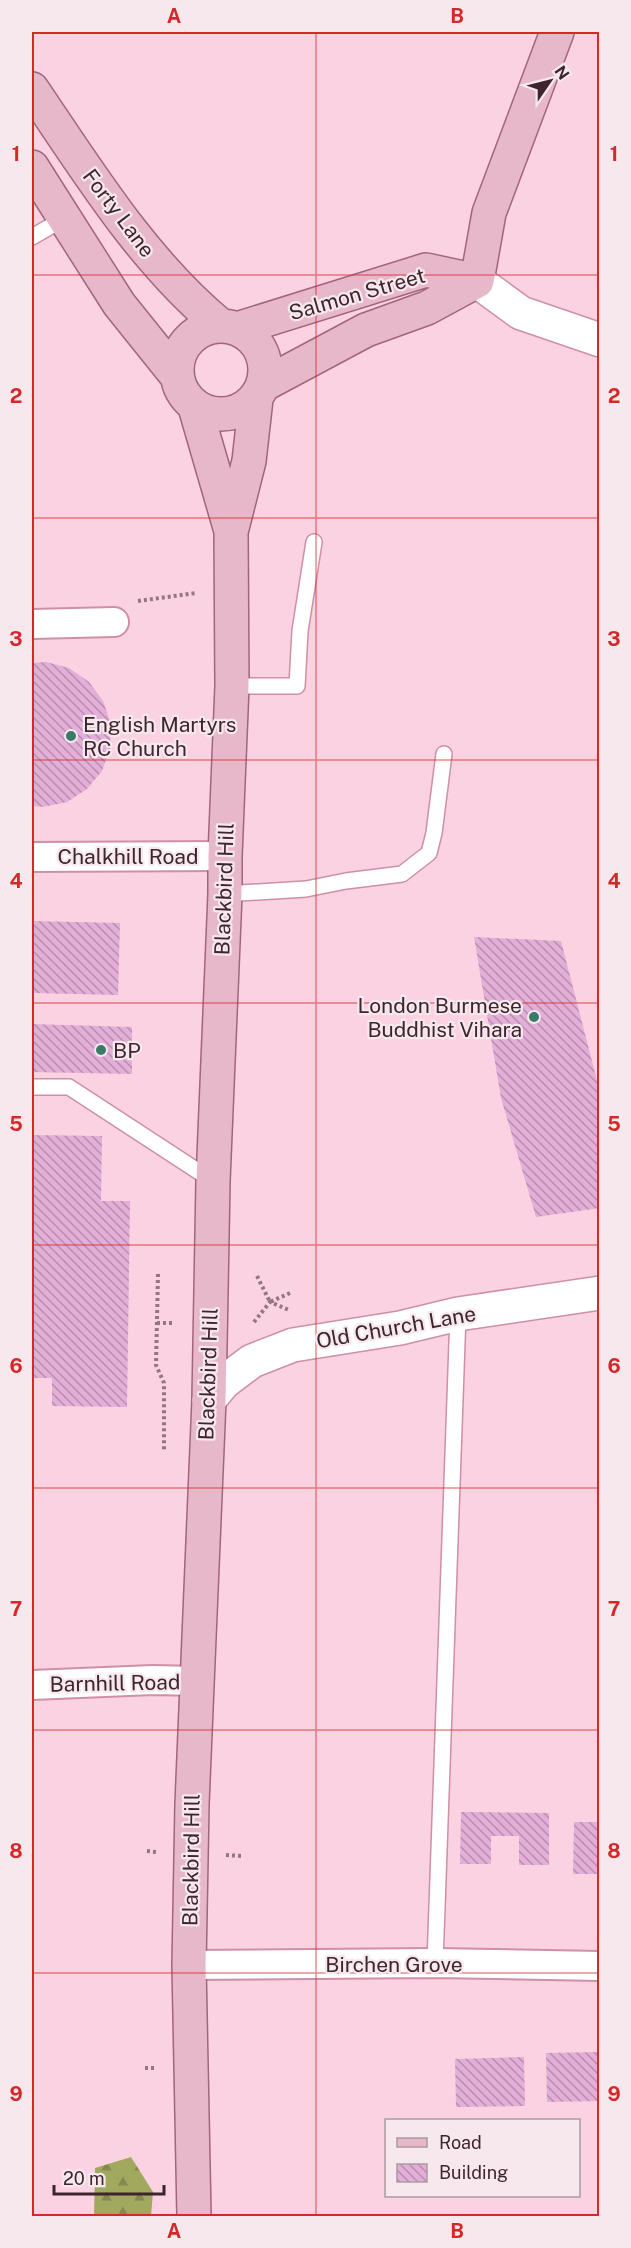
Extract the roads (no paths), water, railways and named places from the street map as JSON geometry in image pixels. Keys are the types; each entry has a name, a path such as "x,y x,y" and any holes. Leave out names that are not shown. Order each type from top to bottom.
{"main road":[{"path":"557,32 489,213 477,281 521,313 600,340"},
{"name":"Forty Lane","path":"32,89 95,184 148,254 197,306 229,327"},
{"name":"Forty Lane","path":"32,167 119,304 176,375"},
{"name":"Salmon Street","path":"229,327 426,270 477,281"},
{"name":"Salmon Street","path":"260,392 366,330 426,308 477,281"},
{"path":"229,327 252,339 262,353 266,369 260,392 243,409 229,414 212,415 195,407 182,393 176,375 178,356 189,339 203,329 229,327"},
{"name":"Blackbird Hill","path":"194,2217 189,1965 192,1804 209,1400 213,1181 232,686 231,532 249,460 260,392"},
{"name":"Blackbird Hill","path":"195,407 231,532"},
{"name":"Old Church Lane","path":"209,1400 240,1369 252,1361 293,1345 400,1328 458,1314 600,1293"}],"street":[{"path":"32,624 114,622"},
{"name":"Chalkhill Road","path":"32,857 225,856"},
{"name":"Barnhill Road","path":"32,1685 153,1680 198,1682"},
{"name":"Birchen Grove","path":"189,1965 435,1963 600,1966"}],"lane":[{"path":"32,237 65,218"},
{"path":"232,686 297,686 300,631 314,542"},
{"path":"225,894 306,889 402,874 429,853 434,833 444,753"},
{"path":"32,1087 69,1087 213,1181"},
{"path":"435,1963 458,1314"}],"place":[{"name":"English Martyrs RC Church","path":"71,736"},
{"name":"London Burmese Buddhist Vihara","path":"534,1017"},
{"name":"BP","path":"101,1050"}]}
